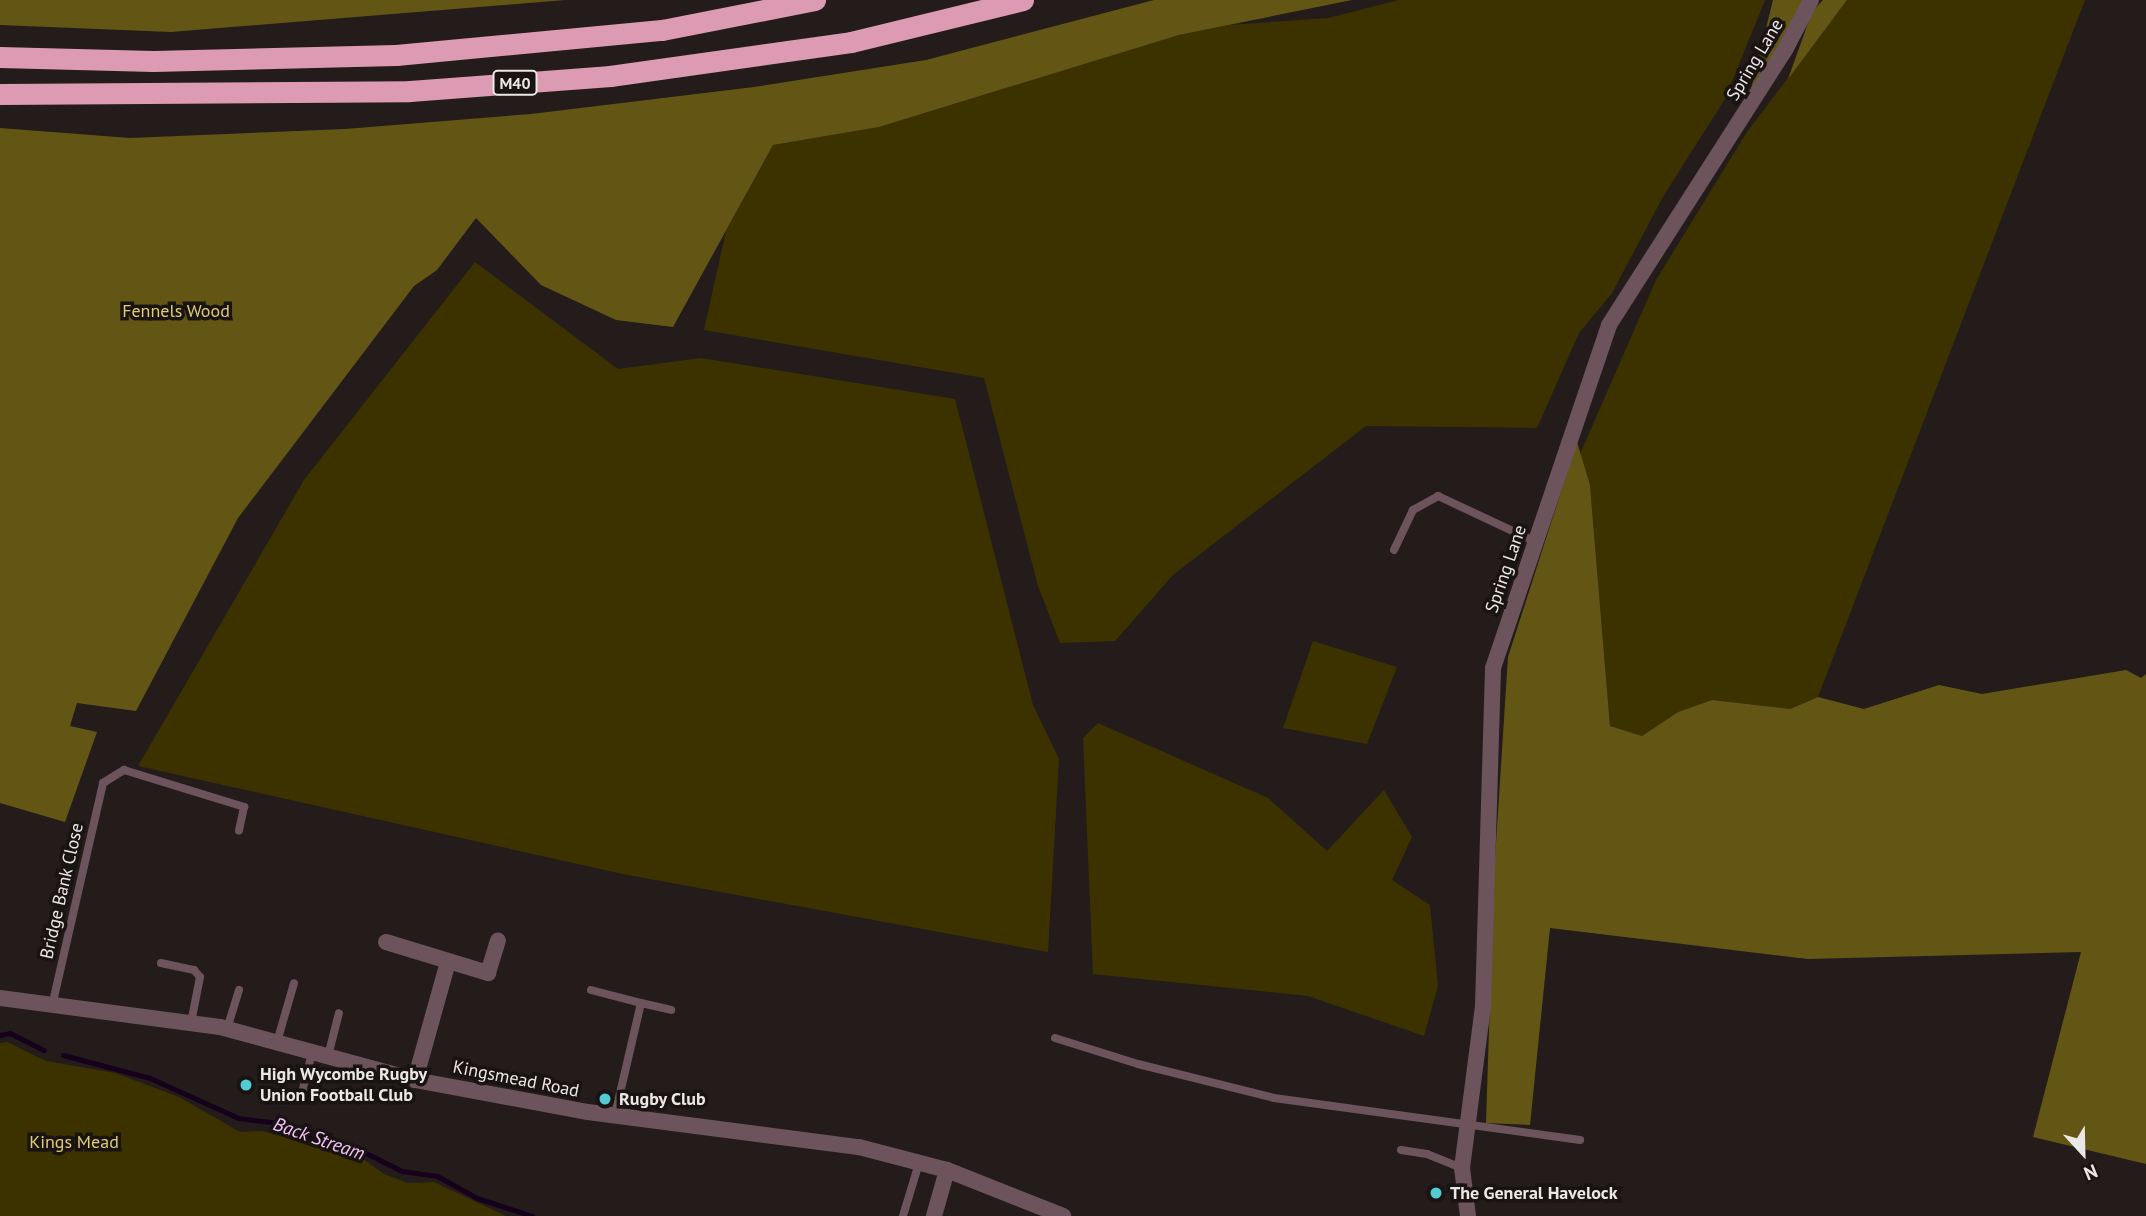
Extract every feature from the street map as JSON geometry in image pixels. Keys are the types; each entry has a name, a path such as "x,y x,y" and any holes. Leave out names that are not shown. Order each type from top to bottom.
{"highway":[{"name":"M40","path":"0,57 153,61 409,55 662,30 815,0"},
{"name":"M40","path":"0,94 410,91 610,76 851,42 1023,0"}],"street":[{"name":"Spring Lane","path":"1468,1216 1462,1168 1483,1006 1493,668 1609,325 1786,50 1811,0"},
{"path":"386,942 488,973 499,940"},
{"path":"415,1080 448,962"},
{"name":"Kingsmead Road","path":"0,998 228,1029 415,1080 615,1115 859,1147 947,1170 1063,1216"},
{"path":"934,1216 947,1170"}],"lane":[{"path":"1394,550 1413,510 1437,496 1536,542"},
{"name":"Bridge Bank Close","path":"52,1006 103,783 124,770 244,807 239,830"},
{"path":"161,963 194,970 200,977 191,1023"},
{"path":"277,1042 294,983"},
{"path":"228,1029 239,990"},
{"path":"591,990 671,1010"},
{"path":"615,1115 641,1003"},
{"path":"303,1089 339,1013"},
{"path":"1055,1038 1138,1065 1274,1098 1580,1140"},
{"path":"1401,1150 1427,1154 1462,1168"},
{"path":"903,1216 919,1163"}],"green space":[{"path":"0,0 565,0 171,32 0,25"},
{"name":"Fennels Wood","path":"1154,0 1352,0 1179,35 879,127 773,145 673,327 616,320 541,285 476,218 437,270 414,286 238,518 136,711 77,703 70,726 97,732 65,822 0,803 0,128 130,138 345,129 531,114 754,87 926,60"},
{"path":"1399,0 1765,0 1725,99 1664,195 1612,293 1579,333 1537,428 1366,426 1173,575 1115,641 1060,643 1038,586 984,378 704,330 726,231 773,145 879,127 1179,35 1229,25 1328,18"},
{"path":"1773,0 1804,0 1785,39 1751,89"},
{"path":"1823,0 1847,0 1788,79 1812,12"},
{"path":"1847,0 2085,0 1818,697 1790,709 1712,700 1678,712 1642,736 1610,726 1590,485 1580,454 1656,280 1747,132"},
{"path":"475,262 618,369 701,358 955,399 1033,705 1059,759 1048,952 623,874 138,766 304,480"},
{"path":"1577,442 1590,485 1610,726 1642,736 1678,712 1712,700 1790,709 1818,697 1864,709 1939,685 1982,694 2126,670 2141,678 2146,674 2146,1164 2033,1137 2081,952 1808,959 1550,928 1530,1125 1486,1123 1494,874 1508,657"},
{"path":"1313,641 1397,667 1367,744 1283,728"},
{"path":"1098,723 1268,798 1327,851 1384,790 1412,837 1392,880 1430,905 1438,986 1424,1036 1308,996 1093,974 1083,738"},
{"name":"Kings Mead","path":"7,1042 46,1061 115,1073 179,1097 240,1132 262,1131 363,1159 384,1174 408,1183 434,1182 506,1216 0,1216 0,1043"}],"waterway":[{"name":"Back Stream","path":"0,1035 10,1033 44,1050"},
{"name":"Back Stream","path":"63,1055 150,1078 238,1118 273,1122 310,1138 354,1147 402,1171 437,1176 477,1198 532,1216"}],"place":[{"name":"High Wycombe Rugby Union Football Club","path":"246,1085"},
{"name":"Rugby Club","path":"605,1099"},
{"name":"The General Havelock","path":"1436,1193"}]}
